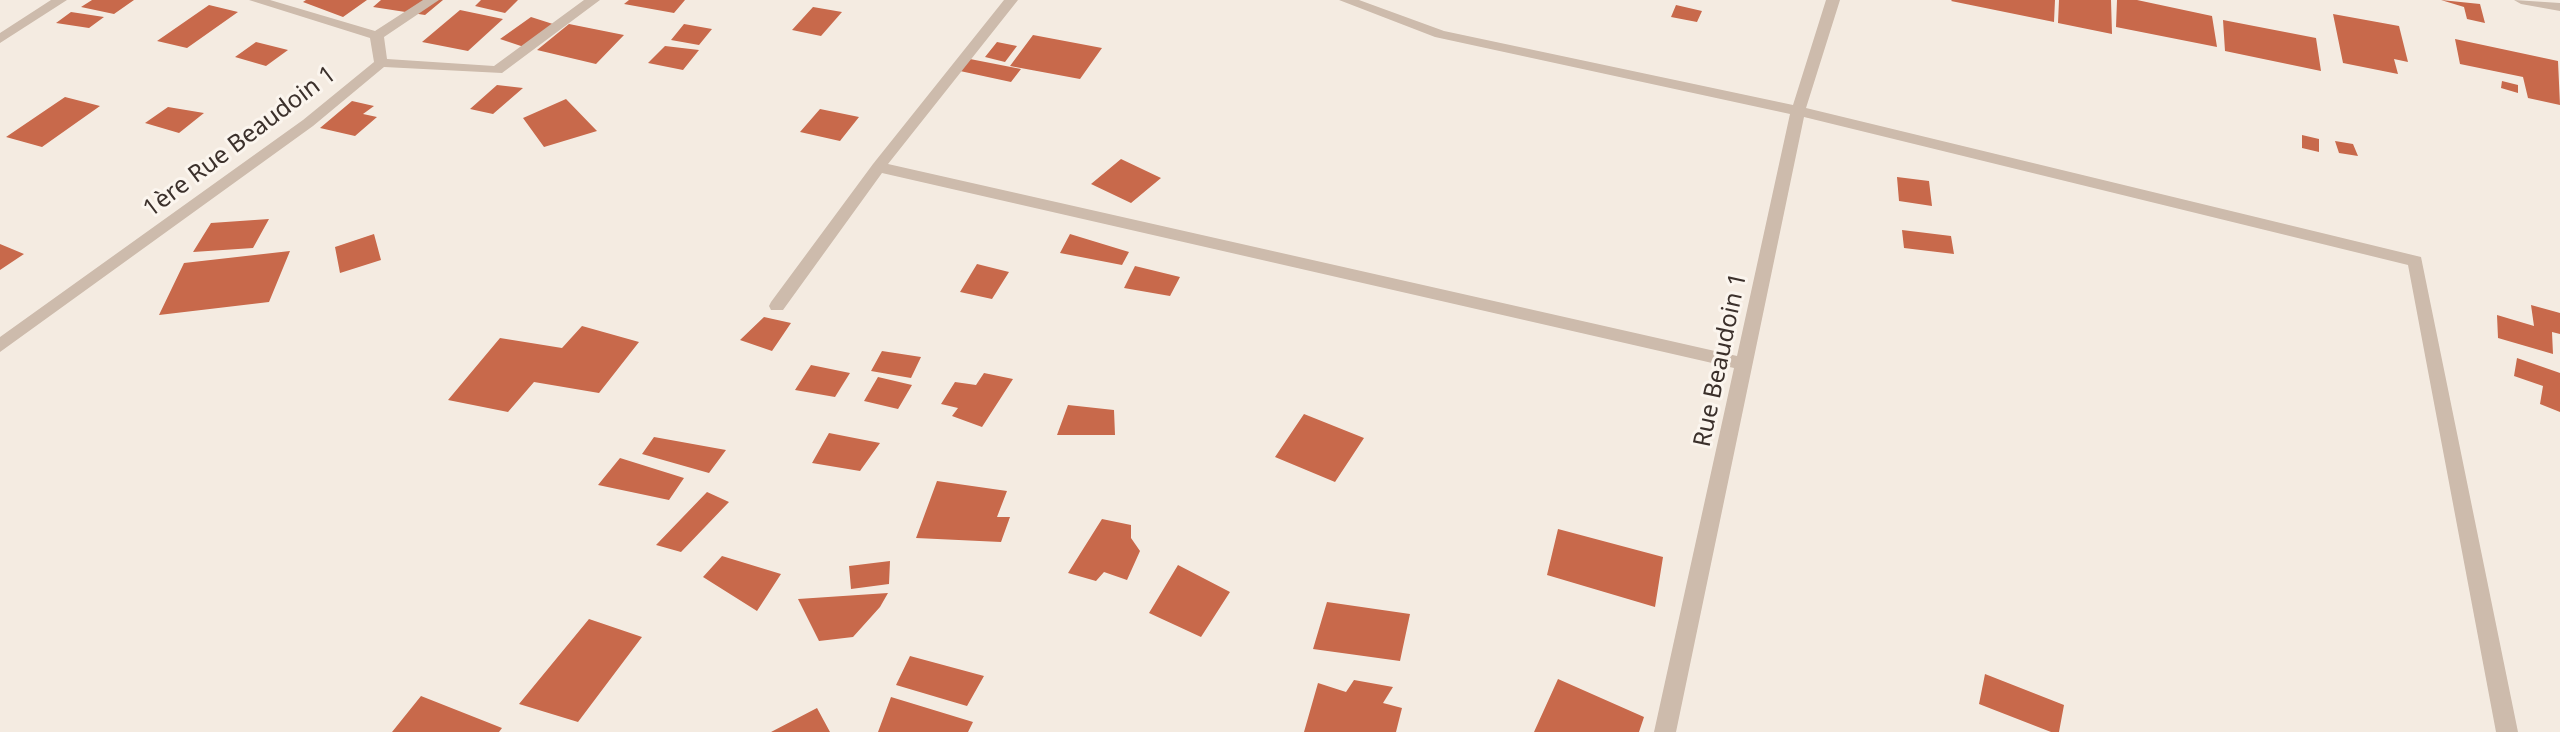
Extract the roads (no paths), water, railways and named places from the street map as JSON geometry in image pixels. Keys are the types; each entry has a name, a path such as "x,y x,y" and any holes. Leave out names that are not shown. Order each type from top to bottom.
{"street":[{"path":"0,39 60,0"},
{"path":"256,0 377,36 432,0"},
{"path":"377,36 381,63 497,71 593,0"},
{"path":"777,306 878,167 1012,0"},
{"path":"1346,0 1440,34 1798,111 2415,261 2507,732"},
{"name":"Rue Beaudoin 1","path":"1665,732 1798,111 1833,0"},
{"path":"2521,0 2560,7"},
{"name":"1ère Rue Beaudoin 1","path":"0,346 308,123 381,63"},
{"path":"878,167 1745,364"}]}
